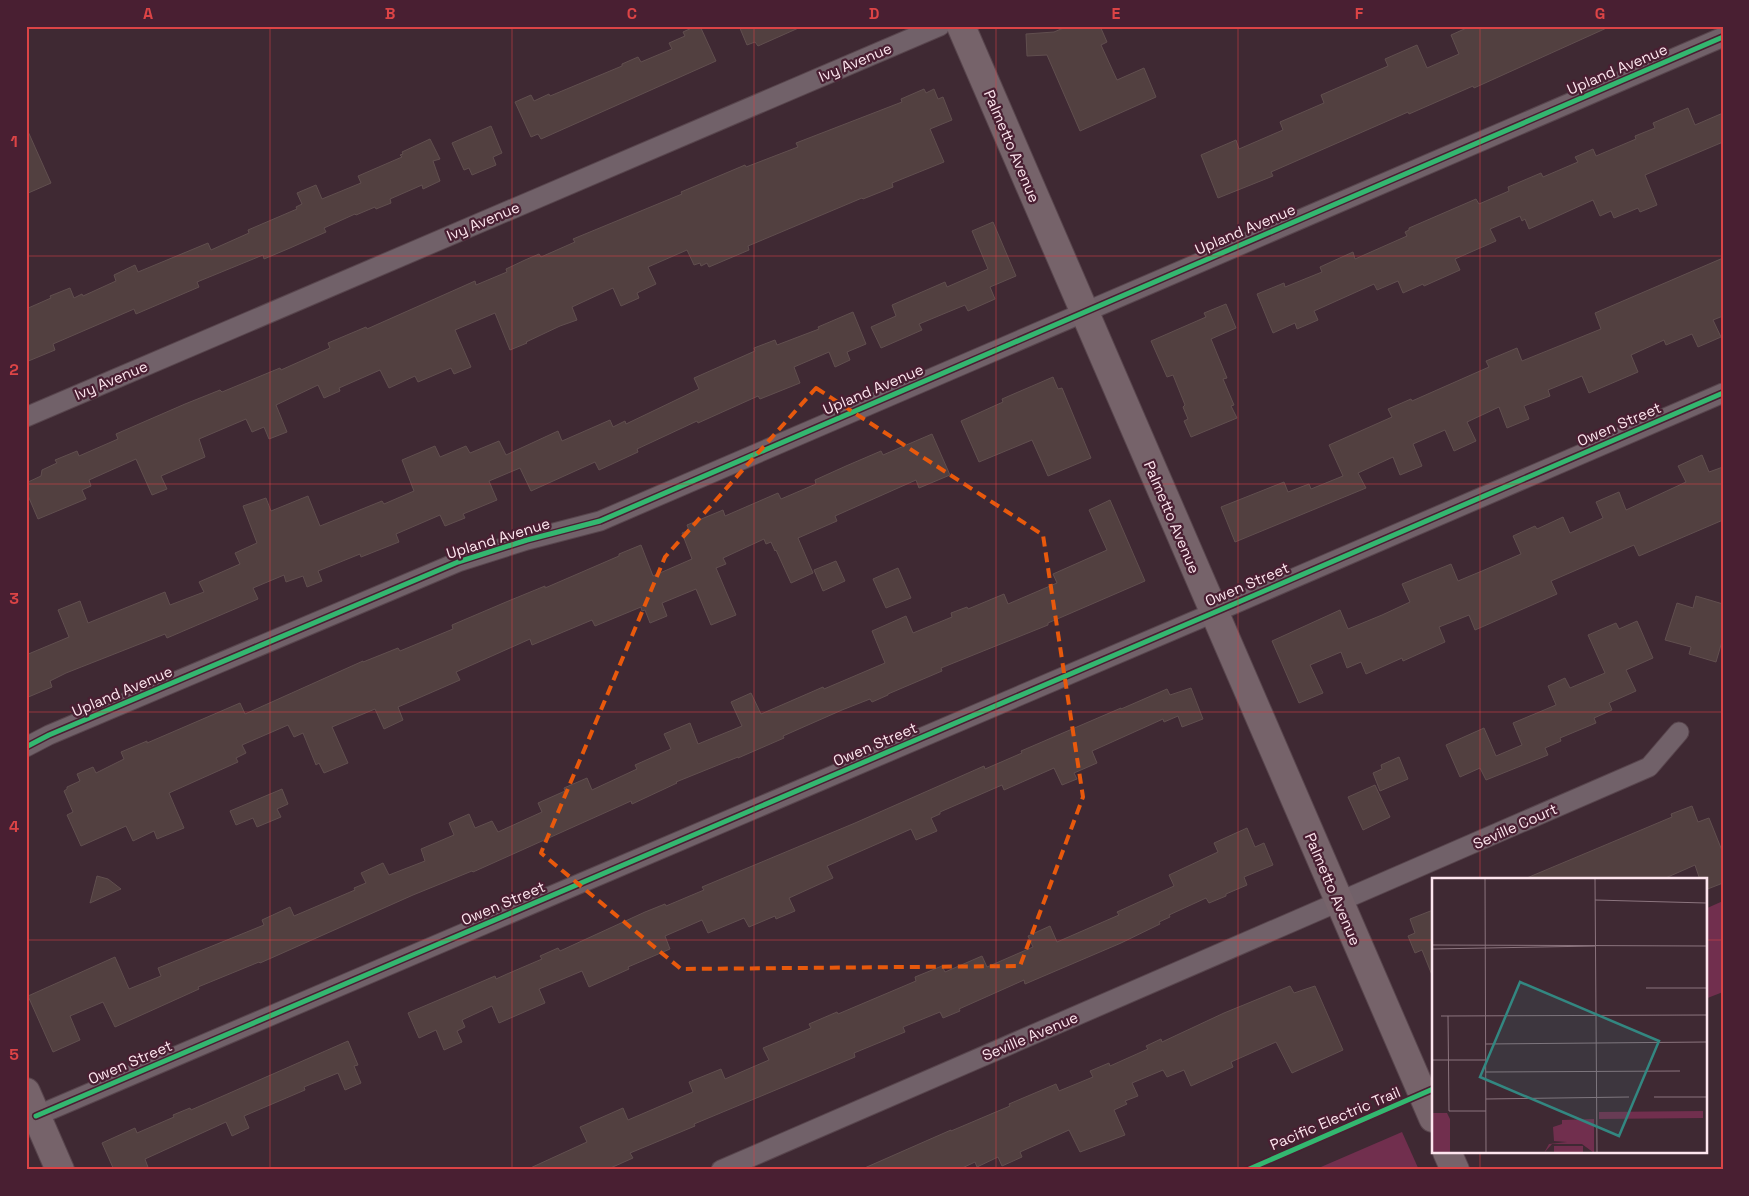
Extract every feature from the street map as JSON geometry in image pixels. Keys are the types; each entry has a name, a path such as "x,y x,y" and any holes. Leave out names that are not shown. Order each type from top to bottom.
{"street":[{"name":"Ivy Avenue","path":"26,416 940,26"},
{"name":"Palmetto Avenue","path":"961,26 1432,1116"},
{"name":"Upland Avenue","path":"26,747 49,735 458,562 527,540 600,521 1723,36"},
{"name":"Owen Street","path":"31,1104 1214,612 1723,393"},
{"name":"Seville Court","path":"1339,902 1650,767 1679,732"},
{"name":"Seville Avenue","path":"721,1170 1339,902"},
{"path":"31,1104 60,1170"},
{"path":"1448,1154 1455,1170"}],"highlighted area":[{"path":"816,388 1043,535 1083,797 1020,966 681,969 541,853 665,557"}],"shaded area":[{"path":"1723,901 1723,992 1706,999 1706,909"},
{"path":"1402,1132 1419,1170 1314,1170"}],"building":[{"path":"700,26 716,61 541,139 538,134 531,137 515,102 531,95 534,101 549,94 550,96 622,66 622,64 638,57 641,62 672,49 669,43 685,36 683,32"},
{"path":"739,26 803,26 758,46 755,42 747,45"},
{"path":"1068,26 1100,26 1107,42 1101,45 1117,80 1144,68 1156,97 1080,131 1047,55 1027,56 1026,34 1054,32"},
{"path":"1471,26 1611,26 1474,88 1473,86 1409,114 1408,112 1271,172 1273,176 1218,198 1201,155 1236,140 1239,149 1283,130 1280,122 1324,103 1321,95 1388,66 1385,59 1417,45 1427,68 1459,54 1451,35"},
{"path":"924,89 926,93 934,89 938,99 943,97 952,120 930,129 944,162 892,183 893,187 748,246 749,250 709,267 707,263 701,266 700,263 694,265 687,250 648,267 656,284 637,293 639,298 621,306 613,288 572,307 577,320 510,350 495,313 455,330 471,367 454,374 451,368 418,382 415,376 389,388 380,370 339,388 340,391 324,398 318,385 276,405 287,432 269,439 264,427 252,432 246,419 199,439 205,457 161,476 167,489 152,495 136,459 89,480 91,486 82,490 86,499 38,519 26,491 26,483 41,476 42,470 57,463 55,460 77,451 79,456 118,439 116,434 185,404 220,390 222,392 280,368 281,370 330,348 328,343 366,327 367,329 475,281 476,285 507,272 506,269 525,260 539,254 541,257 575,242 573,239 682,194 681,192 745,165 746,167 798,147 796,143 902,102 901,99"},
{"path":"1688,108 1695,125 1723,113 1723,142 1645,175 1657,205 1640,212 1638,208 1614,218 1611,211 1600,216 1593,200 1529,229 1525,219 1522,221 1520,216 1490,229 1496,241 1455,259 1460,270 1403,293 1398,281 1377,290 1374,284 1314,311 1318,320 1297,329 1295,323 1273,333 1257,294 1284,283 1285,287 1322,272 1320,267 1353,252 1355,259 1407,236 1405,232 1409,228 1476,199 1479,204 1509,191 1508,187 1541,173 1543,177 1578,162 1575,157 1593,149 1596,156 1636,139 1635,136 1655,128 1653,123"},
{"path":"491,126 502,153 493,157 496,165 472,175 469,168 464,170 452,143"},
{"path":"26,127 51,183 26,194"},
{"path":"430,139 440,159 433,161 440,181 423,189 422,185 390,199 391,203 376,209 375,207 355,214 324,228 326,232 264,259 263,255 197,282 199,287 136,314 134,309 53,344 55,350 26,362 26,309 70,288 74,298 82,294 83,296 116,281 114,275 135,265 138,272 208,243 211,250 249,233 248,230 297,209 296,207 302,204 297,193 316,185 322,199 361,183 358,176 402,157 400,155 403,154 402,152"},
{"path":"993,222 1016,276 990,287 995,299 968,311 965,305 919,324 922,330 881,348 871,327 896,316 892,305 945,282 947,287 988,269 972,231"},
{"path":"1723,258 1723,316 1713,320 1721,337 1698,347 1692,334 1666,345 1664,340 1631,355 1638,372 1589,393 1582,376 1548,390 1550,396 1524,406 1529,419 1507,428 1499,407 1467,422 1476,441 1454,451 1445,430 1413,444 1422,466 1400,475 1393,457 1358,473 1366,488 1235,542 1221,507 1284,482 1288,492 1309,484 1311,489 1343,476 1329,445 1392,417 1388,409 1411,399 1412,401 1489,367 1486,361 1517,348 1522,361 1601,329 1595,313"},
{"path":"1226,304 1236,328 1211,339 1227,378 1223,379 1234,405 1231,406 1237,418 1191,437 1184,421 1188,419 1183,407 1185,405 1173,375 1167,377 1151,341 1206,317 1204,313"},
{"path":"853,312 866,344 847,352 850,360 835,367 829,352 794,367 800,383 760,399 758,396 698,423 697,421 637,449 638,452 599,470 595,462 531,491 520,468 489,481 497,500 463,514 465,518 445,526 440,515 396,534 399,542 361,557 360,554 318,571 322,581 307,587 303,576 286,582 284,575 253,588 258,599 167,638 165,634 66,673 50,681 52,687 26,698 26,655 69,637 58,610 80,601 88,623 165,592 170,605 204,592 199,582 240,564 235,553 257,543 243,506 266,498 271,511 308,496 320,526 382,501 384,504 414,491 402,460 435,446 440,457 466,446 470,453 499,441 506,455 558,431 562,441 610,420 613,427 625,421 626,424 699,389 694,378 755,351 754,348 775,340 777,345 819,329 818,327"},
{"path":"1053,377 1058,389 1062,388 1091,458 1048,476 1032,440 979,462 961,421 1003,402 1002,399"},
{"path":"932,434 950,475 919,488 916,480 835,516 837,521 798,538 813,573 791,583 776,550 771,542 766,544 764,539 723,558 726,564 716,568 736,615 711,625 696,589 662,603 667,616 650,623 645,610 642,611 641,607 595,626 592,620 532,645 530,639 456,672 460,680 398,707 403,720 384,729 375,709 332,727 348,763 324,773 319,763 316,765 303,733 294,737 288,725 242,745 246,753 236,758 238,762 169,793 184,828 157,839 154,831 133,841 126,826 81,846 67,815 73,812 64,791 67,787 80,781 77,774 93,767 96,773 124,759 121,752 147,741 147,743 240,703 245,714 363,661 398,648 400,651 453,629 452,625 545,586 545,588 641,545 653,576 692,559 682,533 689,530 687,525 723,510 725,516 778,493 781,499 816,484 815,480 846,466 881,451 883,455"},
{"path":"1702,455 1709,472 1723,467 1723,520 1639,556 1634,545 1551,581 1557,594 1475,630 1469,615 1439,627 1445,642 1403,661 1402,658 1366,674 1361,662 1347,668 1341,652 1310,665 1323,693 1299,703 1272,641 1340,610 1348,629 1382,615 1410,602 1402,584 1451,564 1458,581 1482,571 1521,554 1513,536 1535,526 1537,529 1563,517 1570,533 1603,518 1596,502 1619,492 1626,510 1686,482 1678,466"},
{"path":"1110,500 1145,581 1048,623 1048,625 941,668 942,671 872,702 870,699 842,710 738,758 676,782 632,804 631,801 473,872 413,895 260,963 198,987 199,989 115,1027 103,1002 70,1016 80,1040 53,1052 28,996 115,957 129,989 161,976 158,968 264,925 262,920 290,907 294,916 355,890 354,888 366,883 361,873 383,863 389,875 425,861 421,849 454,835 449,823 469,814 475,828 492,821 498,832 542,812 538,803 565,791 564,788 587,778 592,790 637,769 635,765 671,749 664,734 690,723 698,744 742,726 731,702 751,693 761,714 885,663 872,631 906,616 913,633 952,617 951,613 967,607 968,609 1004,594 1008,604 1057,583 1053,574 1107,550 1089,510"},
{"path":"836,561 845,581 823,591 814,570"},
{"path":"898,568 911,598 886,608 873,579"},
{"path":"1696,596 1723,604 1723,638 1716,662 1689,654 1691,647 1665,640 1677,603 1693,608"},
{"path":"1637,621 1653,658 1626,670 1636,691 1609,703 1612,710 1594,718 1596,723 1560,738 1561,741 1545,748 1548,755 1486,780 1480,768 1460,777 1446,745 1484,728 1496,756 1522,745 1513,723 1556,705 1548,686 1565,678 1570,688 1605,673 1588,635 1616,623 1619,629"},
{"path":"1191,688 1203,719 1182,727 1178,716 1164,722 1163,719 1092,751 1097,763 1074,773 1077,779 1062,785 1054,768 1004,790 1002,785 940,812 940,814 931,818 937,831 916,840 911,829 827,866 833,878 789,898 795,911 776,919 775,916 749,927 744,918 708,933 702,920 665,936 670,949 628,967 629,969 589,987 582,971 539,989 545,1003 499,1023 492,1006 462,1020 465,1027 457,1031 462,1042 444,1050 436,1030 419,1038 408,1013 495,976 496,979 542,959 540,956 558,948 560,951 645,912 665,904 666,906 704,890 702,887 855,823 984,766 985,769 1022,753 1021,751 1121,708 1167,689 1170,695"},
{"path":"1399,757 1408,779 1380,791 1373,773 1382,769 1381,765"},
{"path":"1375,785 1390,817 1363,830 1348,797"},
{"path":"282,789 288,804 277,809 281,817 257,827 253,818 236,825 230,811"},
{"path":"1692,806 1698,822 1709,818 1723,853 1723,883 1706,890 1706,878 1699,878 1695,865 1666,878 1527,878 1672,817 1671,814"},
{"path":"1247,828 1255,847 1264,843 1273,865 1244,877 1247,885 1226,894 1226,896 1209,903 1206,898 1169,915 1170,917 1159,922 1160,924 1121,943 1025,984 1024,980 943,1018 940,1012 903,1027 905,1032 854,1053 855,1057 694,1124 695,1126 630,1153 633,1158 606,1170 526,1170 587,1142 580,1127 623,1108 628,1120 693,1092 689,1082 721,1069 725,1079 769,1060 763,1048 811,1028 809,1024 837,1012 838,1014 916,981 915,977 942,966 945,972 982,956 987,967 1033,947 1028,936 1050,926 1057,942 1119,915 1117,912 1174,886 1169,875 1218,852 1214,843"},
{"path":"97,876 108,879 121,889 90,903"},
{"path":"1432,910 1432,975 1422,950 1415,953 1408,936 1415,933 1410,919"},
{"path":"1290,986 1294,993 1315,986 1343,1050 1292,1073 1276,1042 1231,1062 1233,1067 1191,1086 1184,1070 1167,1077 1163,1070 1132,1083 1138,1096 1125,1101 1127,1104 1114,1110 1125,1135 1080,1152 1069,1130 1020,1152 1022,1157 1002,1166 998,1157 977,1167 975,1162 958,1170 860,1170 1010,1106 1009,1104 1056,1084 1059,1091 1093,1077 1090,1071 1109,1063 1110,1066 1148,1049 1146,1046 1161,1039 1162,1042 1224,1013"},
{"path":"348,1041 358,1065 354,1066 361,1083 345,1090 338,1073 304,1087 305,1090 244,1116 249,1128 232,1136 226,1122 145,1159 149,1170 114,1170 102,1143 135,1128 137,1133 174,1117 173,1115 190,1108 191,1110"}],"cycle path":[{"path":"26,747 49,735 458,562 527,540 600,521 1723,37"},
{"path":"36,1116 1723,393"},
{"name":"Pacific Electric Trail","path":"1247,1170 1432,1089"}]}
